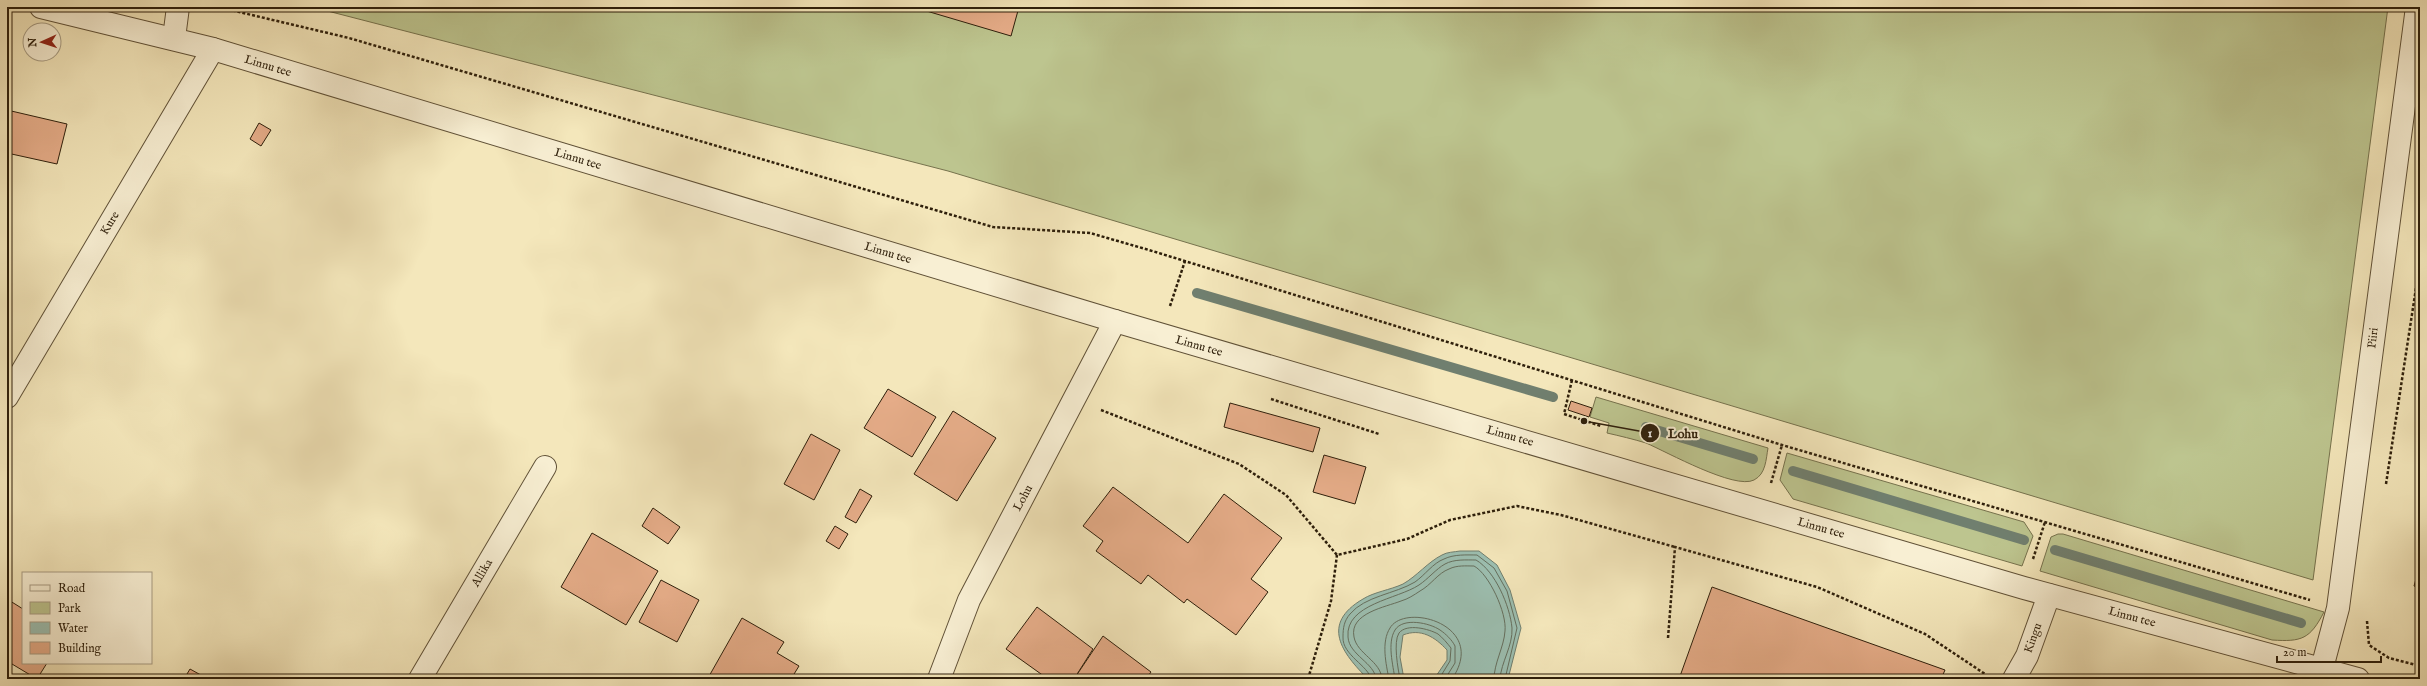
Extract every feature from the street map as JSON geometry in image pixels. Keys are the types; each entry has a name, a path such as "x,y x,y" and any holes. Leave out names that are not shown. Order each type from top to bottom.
{"street":[{"name":"Linnu tee","path":"42,7 174,38 213,49 1115,321 2024,588 2358,679"},
{"path":"174,38 178,7"},
{"name":"Piiri","path":"2322,668 2338,608 2417,7"},
{"name":"Kure","path":"7,397 213,49"},
{"name":"Lohu","path":"939,679 970,600 1115,321"},
{"name":"Allika","path":"420,679 545,467"},
{"name":"Kingu","path":"2014,679 2027,656 2049,595"}],"path":[{"path":"218,7 349,38 993,227 1090,233 1782,445 2366,617 2369,645 2389,658 2420,666"},
{"path":"2385,491 2420,262"},
{"path":"1572,380 1564,414 1601,426"},
{"path":"1074,400 1239,464 1286,495 1337,555 1331,601 1308,679"},
{"path":"1763,511 1782,445"},
{"path":"1337,555 1407,539 1450,520 1518,506 1561,515 1817,588 1925,634 1986,675"},
{"path":"2024,588 2045,522"},
{"path":"1668,638 1675,547"}],"green space":[{"path":"312,7 2388,7 2313,580 948,171"},
{"path":"1596,397 1768,448 1763,470 1754,480 1745,482 1732,480 1701,469 1646,443 1607,433 1609,423 1590,417"},
{"path":"1787,453 2024,522 2033,536 2022,566 1793,499 1780,480"},
{"path":"2058,534 2063,534 2324,612 2314,628 2304,637 2291,640 2272,640 2040,571 2051,537"}],"water":[{"path":"1460,551 1479,551 1497,565 1510,590 1521,628 1508,679 1434,679 1447,660 1447,650 1438,641 1427,635 1422,633 1410,633 1403,635 1400,657 1404,679 1368,679 1350,659 1344,649 1340,639 1339,628 1342,618 1350,609 1363,599 1403,584 1432,561 1444,554"}],"building":[{"path":"913,7 1019,7 1011,36"},
{"path":"7,110 67,124 57,164 7,153"},
{"path":"259,123 271,130 261,146 250,139"},
{"path":"888,389 936,417 912,457 864,428"},
{"path":"1571,401 1592,408 1589,417 1568,410"},
{"path":"1230,403 1320,428 1313,452 1224,427"},
{"path":"953,411 996,438 957,501 914,474"},
{"path":"811,434 840,450 814,500 784,484"},
{"path":"1324,455 1366,467 1355,504 1313,492"},
{"path":"1113,487 1188,543 1224,494 1282,538 1251,579 1268,592 1236,635 1187,599 1184,603 1148,575 1141,584 1096,551 1103,541 1083,526"},
{"path":"860,489 872,496 856,523 845,517"},
{"path":"653,508 680,527 668,544 642,526"},
{"path":"835,526 848,534 839,549 826,541"},
{"path":"592,533 658,571 626,625 561,587"},
{"path":"2420,565 2420,588 2414,586"},
{"path":"661,580 699,600 677,642 639,622"},
{"path":"1712,587 1945,670 1941,679 1679,679"},
{"path":"7,599 22,608 22,664 46,664 37,679 7,661"},
{"path":"1037,607 1093,649 1074,679 1048,679 1006,649"},
{"path":"742,618 784,642 777,653 799,666 791,679 708,678"},
{"path":"1103,636 1151,672 1146,679 1074,679"},
{"path":"190,669 208,679 184,679"}],"waterway":[{"path":"1197,293 1553,397"},
{"path":"1646,427 1753,459"},
{"path":"1793,471 2024,540"},
{"path":"2055,550 2301,623"}],"place":[{"name":"Lohu","path":"1584,421"}]}
